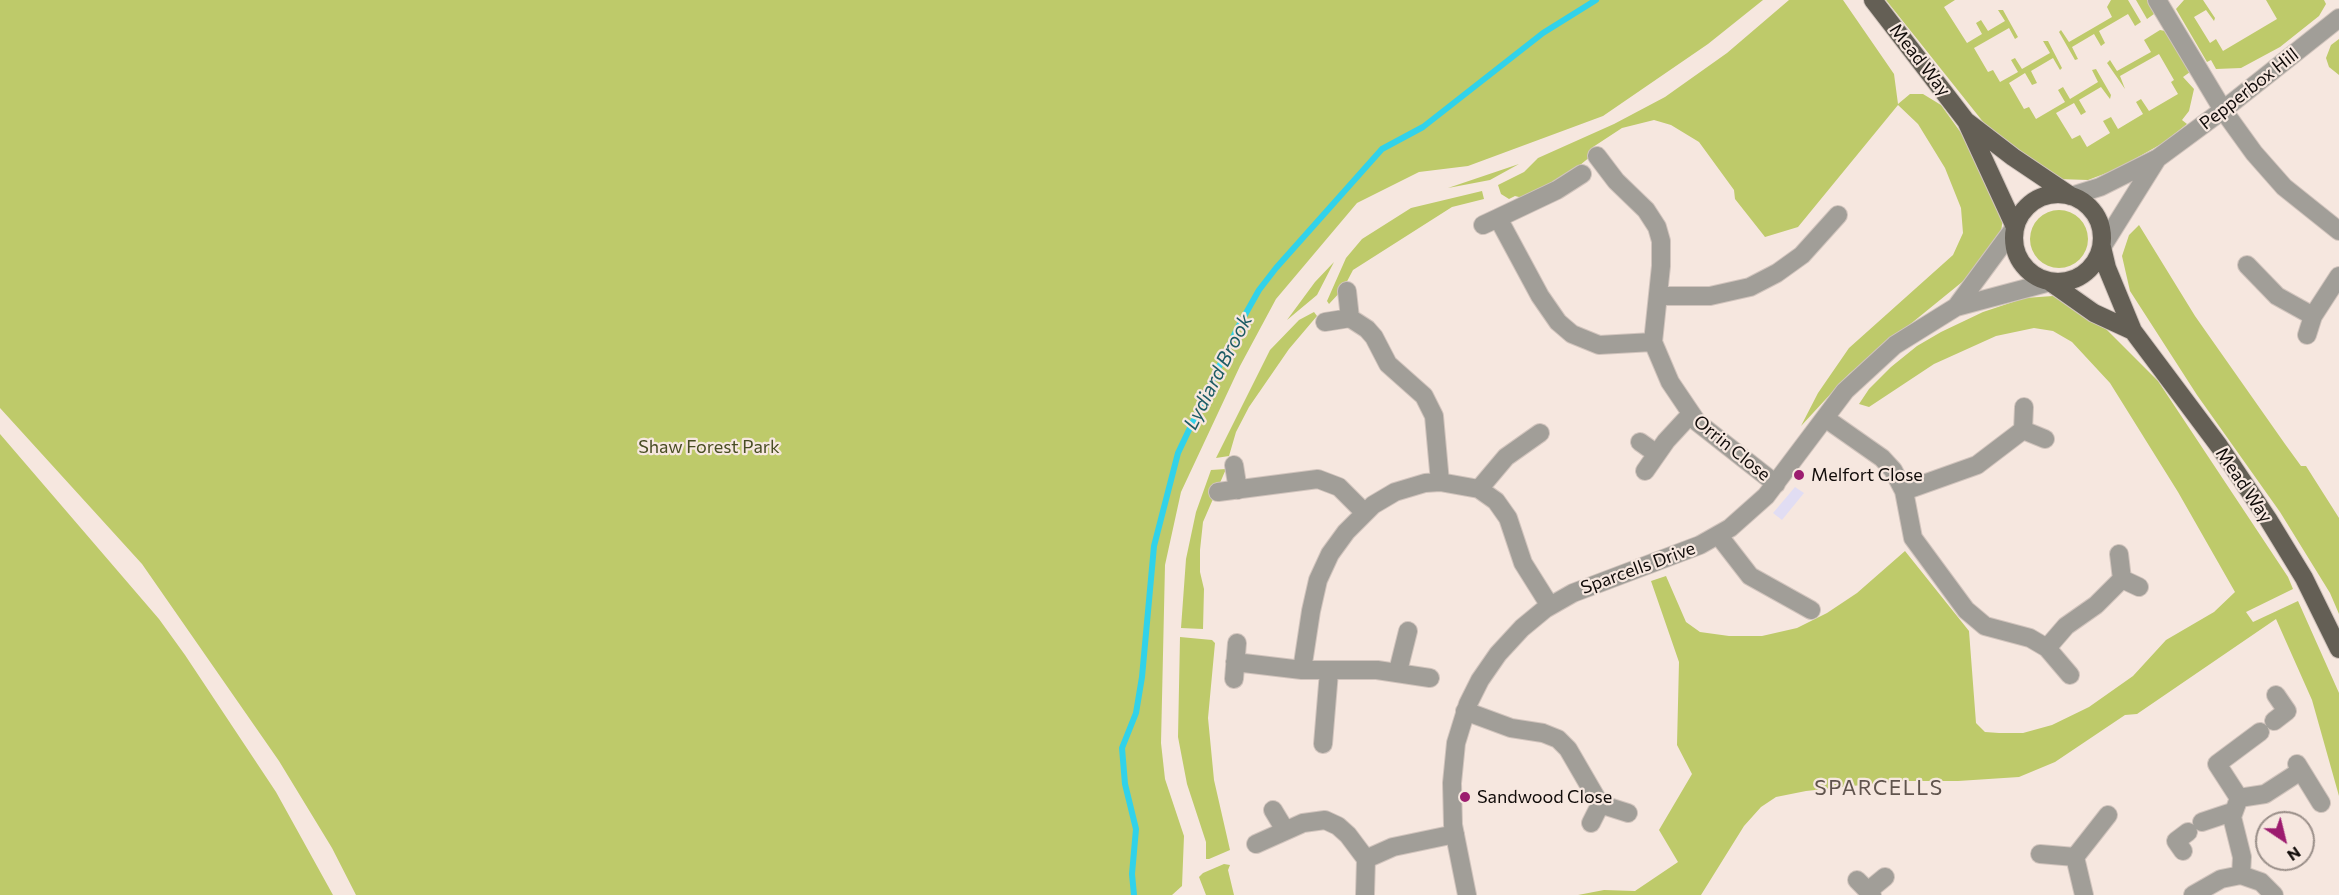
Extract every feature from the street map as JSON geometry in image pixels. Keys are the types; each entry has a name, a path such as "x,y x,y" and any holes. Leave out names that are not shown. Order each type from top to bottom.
{"main road":[{"name":"Mead Way","path":"1873,0 1966,121 2015,227"},
{"name":"Mead Way","path":"1966,121 2071,196"},
{"path":"2053,194 2071,196 2087,204 2095,213 2103,235 2102,247 2098,259 2081,276 2072,280 2050,282 2031,273 2023,265 2015,248 2015,227 2024,210 2041,197 2053,194"},
{"name":"Mead Way","path":"2102,247 2110,276 2133,331 2219,446 2273,526 2304,578 2339,649"},
{"name":"Mead Way","path":"2050,282 2094,313 2133,331"}],"street":[{"path":"2157,0 2223,110 2270,172 2311,211 2339,231"},
{"name":"Pepperbox Hill","path":"2071,196 2100,187 2158,158 2223,110 2339,18"},
{"name":"Orrin Close","path":"1597,156 1616,181 1646,210 1657,227 1661,241 1653,342 1666,375 1690,415 1776,484"},
{"name":"Pepperbox Hill","path":"2102,247 2158,158"},
{"path":"1582,174 1557,190 1491,221 1565,329 1581,340 1599,345 1653,342"},
{"path":"1658,296 1710,296 1750,287 1777,273 1802,255 1838,215"},
{"name":"Sparcells Drive","path":"1956,307 1972,281 2015,227"},
{"path":"2247,265 2277,296 2313,316"},
{"path":"2307,335 2313,316 2339,276"},
{"name":"Sparcells Drive","path":"1467,895 1455,834 1452,796 1454,758 1465,711 1480,680 1498,654 1522,628 1550,606 1594,583 1680,554 1719,536 1755,508 1776,484 1855,379 1883,354 1956,307 2050,282"},
{"path":"1347,291 1350,318"},
{"path":"1325,322 1350,318 1374,336 1388,364 1416,388 1429,404 1437,434 1440,482"},
{"path":"2023,430 2024,407"},
{"path":"1645,471 1690,415"},
{"path":"1825,417 1882,458 1893,470 1904,491 1913,538 1966,610 1985,626 2031,638 2047,648 2070,675"},
{"path":"1904,491 1971,468 2023,430"},
{"path":"2023,430 2045,439"},
{"path":"1479,489 1506,457 1540,433"},
{"path":"1640,442 1657,454"},
{"path":"1234,465 1238,490"},
{"path":"1218,492 1309,480 1326,481 1339,487 1364,512"},
{"path":"1302,670 1318,580 1330,554 1364,512 1385,497 1406,488 1440,482 1479,489 1497,501 1503,509 1523,563 1550,606"},
{"path":"1719,536 1750,576 1811,610"},
{"path":"2119,554 2122,579"},
{"path":"2047,648 2066,626 2096,605 2122,579"},
{"path":"2122,579 2139,587"},
{"path":"1398,671 1408,631"},
{"path":"1237,643 1235,671 1329,672 1360,669 1398,671 1430,678"},
{"path":"1323,744 1329,672"},
{"path":"2241,875 2242,857 2235,805 2217,764 2287,711 2276,695"},
{"path":"1465,711 1503,726 1543,733 1558,739 1568,749 1593,794 1601,803 1628,813"},
{"path":"2183,851 2176,841 2195,827 2235,805 2265,794 2298,768 2321,803"},
{"path":"1591,823 1601,803"},
{"path":"1273,810 1285,830"},
{"path":"2075,857 2108,815"},
{"path":"1256,844 1312,820 1325,820 1338,826 1348,835 1366,859 1365,895"},
{"path":"1366,859 1393,847 1455,834"},
{"path":"2040,854 2075,857"},
{"path":"2075,857 2084,895"},
{"path":"2193,895 2221,879 2241,875 2261,882 2274,895"},
{"path":"1866,889 1885,877"}],"shaded area":[{"path":"1795,487 1804,493 1782,520 1773,513"}],"green space":[{"name":"Shaw Forest Park","path":"0,0 1763,0 1708,44 1603,116 1468,166 1419,172 1357,203 1276,299 1240,366 1181,492 1165,565 1161,743 1165,779 1184,836 1182,886 1172,895 356,895 332,848 279,761 142,564 0,408"},
{"path":"1789,0 1843,0 1894,74 1898,104 1910,94 1923,94 1941,105 1969,144 2003,216 2001,233 1967,278 1849,374 1801,426 1818,393 1849,348 1953,255 1963,233 1961,208 1945,168 1918,124 1898,105 1798,227 1765,237 1735,199 1734,190 1699,142 1671,125 1654,120 1622,128 1593,147 1591,156 1568,175 1523,198 1515,196 1509,199 1501,194 1498,185 1524,172 1538,158 1614,124 1665,97 1727,53"},
{"path":"1886,0 1955,0 1944,7 1967,43 1982,34 1976,23 1981,20 1988,31 2005,21 1998,10 2003,10 2018,37 2015,39 2009,28 1974,48 1988,72 1993,70 2000,82 2018,72 2011,60 2015,58 2022,69 2050,53 2043,41 2048,41 2062,68 2060,70 2053,58 2031,71 2037,83 2032,85 2025,73 2009,83 2024,109 2029,107 2036,119 2065,102 2058,90 2063,87 2070,99 2098,82 2092,70 2096,69 2111,95 2110,99 2101,87 2079,100 2086,112 2081,115 2074,103 2056,113 2072,139 2080,135 2087,147 2110,133 2103,121 2111,117 2118,129 2143,114 2136,102 2141,99 2149,111 2178,94 2171,82 2174,80 2159,54 2120,76 2125,89 2107,63 2110,60 2117,71 2151,52 2144,40 2160,30 2165,31 2190,72 2183,77 2194,89 2189,111 2182,120 2187,124 2163,143 2117,169 2088,180 2058,179 2005,144 1984,123"},
{"path":"2111,0 2128,0 2141,22 2135,26 2128,14 2099,31 2105,43 2101,46 2094,34 2072,47 2078,59 2075,60 2059,32 2061,30 2069,42 2112,17 2107,7"},
{"path":"2136,0 2149,0 2154,14 2147,19"},
{"path":"2184,0 2203,0 2215,18 2214,21 2206,10 2194,17 2210,43 2216,39 2223,51 2277,19 2266,0 2324,0 2326,4 2319,16 2280,47 2241,68 2216,69 2211,60 2207,62 2176,9"},
{"path":"2339,39 2339,75 2329,67 2326,58 2331,45"},
{"path":"1519,164 1490,180 1448,188"},
{"path":"1482,191 1484,199 1452,207 1353,270 1343,289 1329,304 1327,301 1346,258 1362,239 1411,208"},
{"path":"2059,210 2070,212 2083,223 2088,239 2086,250 2075,263 2059,268 2048,266 2035,255 2030,239 2032,228 2043,215"},
{"path":"2139,225 2195,316 2301,466 2306,466 2339,518 2339,614 2330,593 2280,512 2197,395 2130,291 2122,256 2129,235"},
{"path":"1334,262 1317,295 1287,320 1315,282"},
{"path":"2053,296 2099,322 2158,381 2288,577 2293,589 2246,612 2253,622 2298,601 2339,693 2339,796 2312,700 2276,619 2137,714 2125,715 2055,762 2019,777 1958,781 1899,781 1806,791 1776,797 1761,807 1744,826 1701,895 1578,895 1604,890 1635,891 1678,862 1659,830 1692,774 1677,745 1679,662 1651,581 1666,576 1686,622 1700,632 1729,636 1762,636 1797,628 1827,613 1857,593 1905,551 1969,631 1976,723 1985,732 1999,733 2023,733 2052,725 2089,707 2133,676 2166,640 2214,612 2235,592 2178,492 2110,383 2072,342 2053,331 2034,328 1996,336 1934,364 1869,407 1859,404 1869,389 1891,367 1917,346 1941,332 1983,312 2025,298"},
{"path":"1314,312 1317,316 1289,349 1249,407 1236,432 1229,456 1216,458 1270,350 1299,320"},
{"path":"0,434 159,619 276,792 333,895 0,895"},
{"path":"1226,469 1203,522 1200,572 1204,589 1203,629 1181,628 1186,559 1196,512 1211,470"},
{"path":"1180,637 1212,640 1215,643 1208,718 1214,780 1230,850 1209,859 1206,859 1206,842 1187,784 1178,737"},
{"path":"1224,864 1230,865 1228,870 1234,895 1206,895 1199,877"}],"waterway":[{"name":"Lydiard Brook","path":"1134,895 1132,874 1136,829 1125,784 1122,748 1136,713 1142,677 1154,546 1178,453 1237,329 1259,290 1276,268 1382,149 1423,127 1543,33 1596,0"}],"place":[{"name":"Melfort Close","path":"1799,475"},
{"name":"Sandwood Close","path":"1465,797"}],"district":[{"name":"SPARCELLS","path":"1879,788"}]}
